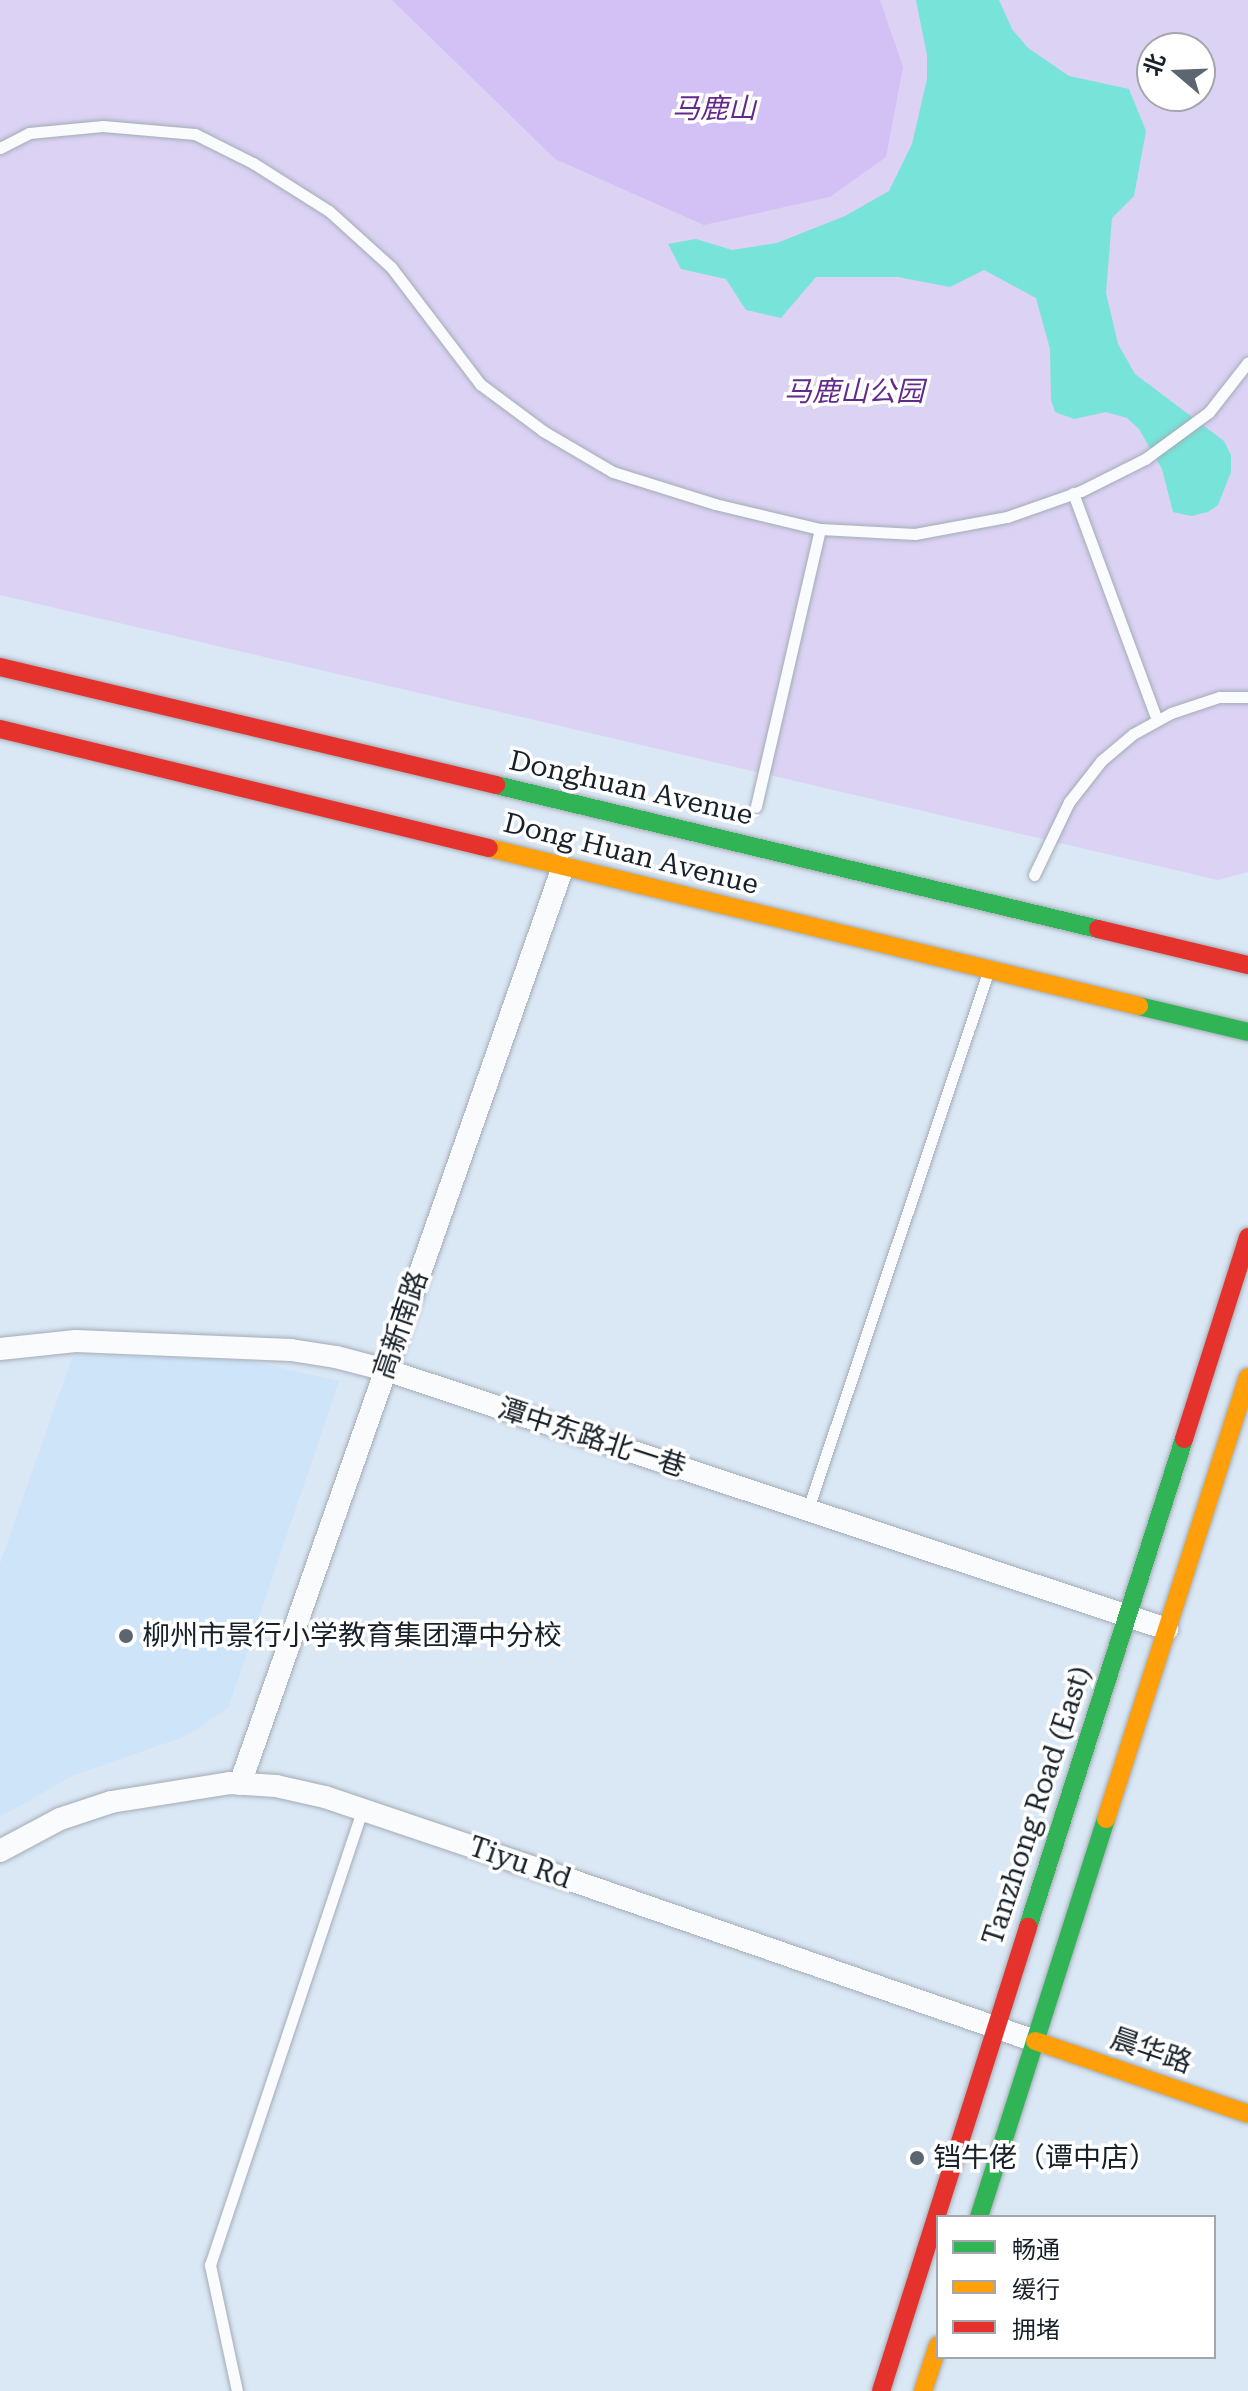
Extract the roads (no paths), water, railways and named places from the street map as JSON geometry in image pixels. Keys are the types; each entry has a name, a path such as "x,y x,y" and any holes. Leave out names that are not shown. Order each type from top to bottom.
{"main road":[{"name":"Donghuan Avenue","path":"0,667 1248,965"},
{"name":"Dong Huan Avenue","path":"0,729 1248,1032"},
{"path":"1191,951 1248,951"},
{"path":"1161,1011 1236,1049"},
{"name":"Tanzhong Road (East)","path":"937,2215 1248,1237"},
{"path":"980,2215 1248,1377"},
{"name":"晨华路","path":"1035,2041 1248,2114"},
{"name":"Tanzhong Road (East)","path":"881,2391 936,2217"},
{"path":"923,2391 936,2351"}],"street":[{"name":"高新南路","path":"240,1784 563,867"},
{"name":"潭中东路北一巷","path":"0,1349 76,1341 291,1350 386,1370 1167,1629"},
{"name":"Tiyu Rd","path":"0,1851 60,1819 111,1802 179,1788 240,1784 276,1786 362,1810 1035,2041"}],"lane":[{"path":"0,148 29,133 103,126 195,134 253,163 329,211 391,267 480,384 543,431 613,472 715,504 820,529 915,534 1007,517 1073,493 1145,459 1209,412 1248,362"},
{"path":"1073,493 1157,720"},
{"path":"756,807 820,529"},
{"path":"1034,875 1069,802 1101,761 1133,734 1157,720 1219,697 1248,697"},
{"path":"808,1509 989,970"},
{"path":"237,2391 210,2265 362,1810"}],"place":[{"name":"柳州市景行小学教育集团潭中分校","path":"126,1636"},
{"name":"铛牛佬（谭中店）","path":"917,2158"}],"park label":[{"name":"马鹿山","path":"714,109"},
{"name":"马鹿山公园","path":"854,392"}]}
